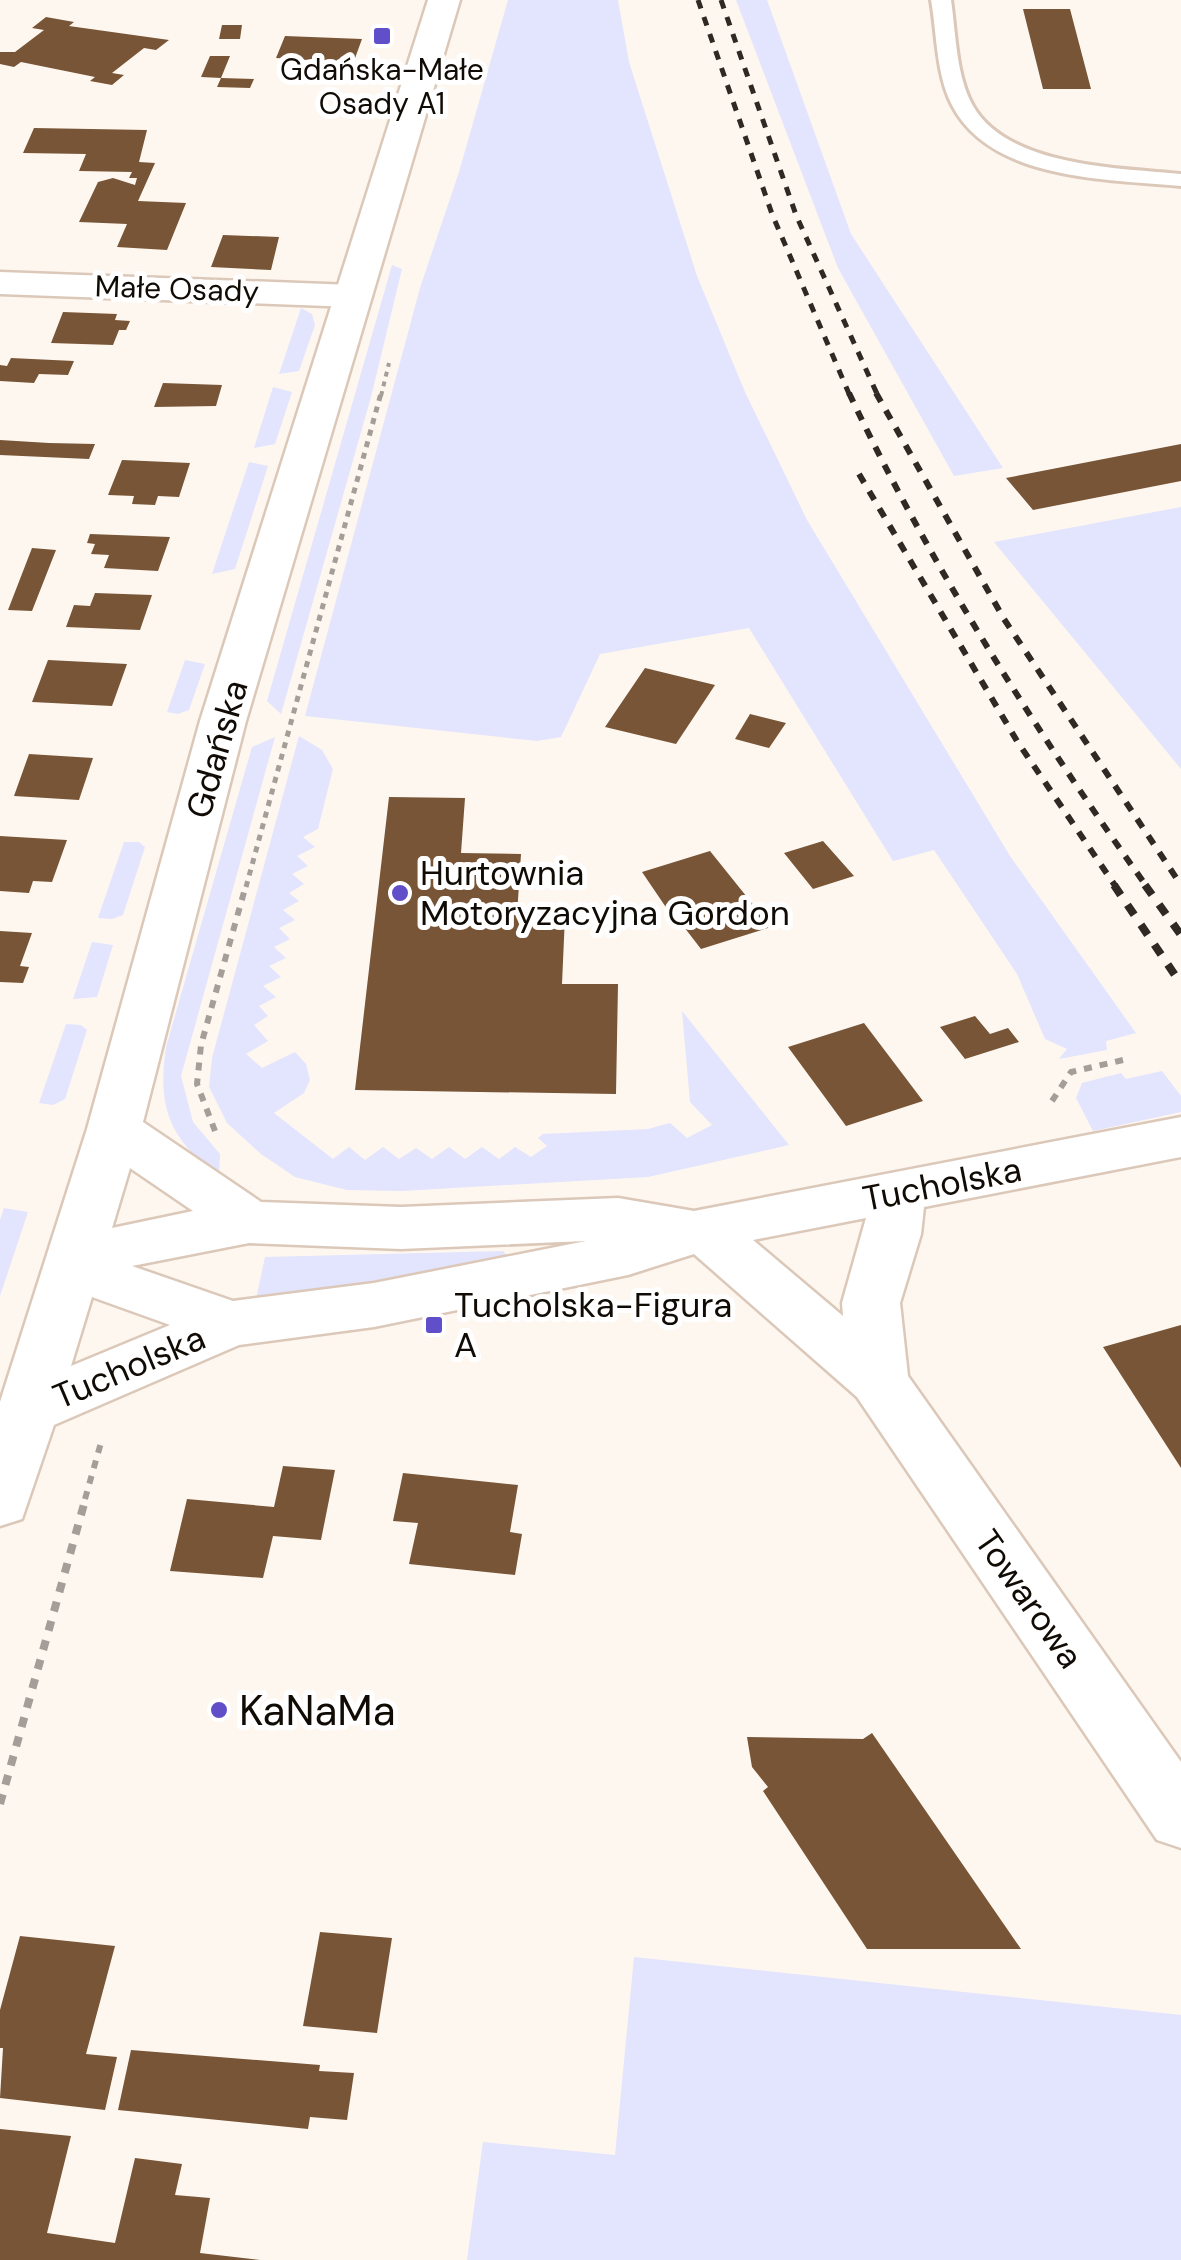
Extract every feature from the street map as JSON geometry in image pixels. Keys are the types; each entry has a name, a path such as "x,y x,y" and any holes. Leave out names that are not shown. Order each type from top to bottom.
{"main road":[{"name":"Gdańska","path":"0,1501 114,1130 222,721 444,0"},
{"name":"Małe Osady","path":"0,282 353,296"},
{"path":"114,1130 249,1222"},
{"name":"Tucholska","path":"28,1410 231,1324 374,1305 628,1254 702,1229 1181,1137"},
{"name":"Towarowa","path":"878,1381 871,1303 892,1234 898,1194"},
{"name":"Tucholska","path":"71,1266 129,1244 249,1222 402,1228 618,1219 702,1229"},
{"name":"Towarowa","path":"702,1229 878,1381 1181,1818"},
{"name":"Tucholska","path":"71,1266 231,1324"}],"lane":[{"path":"941,0 952,75 965,110 1004,148 1058,166 1181,180"}],"path":[{"path":"224,1142 213,1130 197,1084 202,1045 340,555 391,355"},
{"path":"1052,1101 1071,1072 1123,1060"},
{"path":"0,1804 78,1513 103,1435 112,1424"}],"shaded area":[{"path":"508,0 618,0 629,62 697,276 745,392 807,520 1010,856 1136,1033 1106,1041 1107,1050 1059,1059 1067,1049 1045,1039 1017,974 934,850 893,861 749,628 600,654 561,737 537,741 305,716 420,288 459,172"},
{"path":"736,0 767,0 851,234 1003,468 954,476 838,268"},
{"path":"392,265 402,269 371,397 281,714 267,701"},
{"path":"301,308 312,314 315,325 299,371 279,374"},
{"path":"273,387 292,392 275,444 254,448"},
{"path":"249,462 268,466 235,569 212,574"},
{"path":"1181,507 1181,769 994,542"},
{"path":"185,660 205,664 189,710 167,712"},
{"path":"299,736 322,750 333,769 318,829 303,837 315,847 297,856 308,866 292,874 304,884 289,893 299,901 283,910 295,920 279,928 290,939 274,947 286,958 269,966 281,977 263,986 276,997 259,1006 268,1016 254,1025 268,1041 246,1054 262,1068 295,1052 306,1064 310,1080 304,1093 274,1113 333,1159 349,1147 365,1160 383,1147 399,1159 416,1148 432,1159 449,1147 465,1159 482,1147 499,1159 515,1147 531,1157 547,1146 538,1138 543,1134 648,1129 670,1123 687,1138 712,1125 690,1102 682,1011 789,1145 648,1177 402,1191 347,1190 295,1177 261,1154 227,1123 209,1087 212,1058"},
{"path":"275,737 181,1076 193,1122 220,1154 219,1176 188,1149 170,1120 163,1087 166,1047 252,747"},
{"path":"124,842 139,842 145,847 123,915 98,918"},
{"path":"92,942 113,945 97,997 73,999"},
{"path":"66,1024 81,1025 87,1030 65,1099 53,1105 39,1103"},
{"path":"1162,1071 1181,1096 1181,1112 1093,1131 1076,1098 1082,1083 1121,1073 1126,1079"},
{"path":"4,1208 28,1212 0,1296 0,1220"},
{"path":"503,1251 509,1258 504,1262 255,1304 265,1257"},
{"path":"634,1957 1181,2015 1181,2260 467,2260 483,2142 615,2155"}],"building":[{"path":"1023,9 1070,9 1091,89 1043,89"},
{"path":"46,17 74,22 69,26 169,40 156,50 144,48 112,73 124,75 112,85 90,81 95,77 21,62 14,67 0,64 0,52 15,52 44,30 32,28"},
{"path":"222,25 242,25 240,39 219,39"},
{"path":"285,36 362,39 354,61 341,62 276,58"},
{"path":"210,56 230,56 221,78 201,77"},
{"path":"221,78 254,79 250,88 217,87"},
{"path":"34,128 147,130 139,162 155,163 138,201 186,203 167,250 117,247 127,224 79,222 98,182 113,178 135,185 137,178 129,178 132,172 79,171 86,154 23,153"},
{"path":"223,235 279,237 271,270 211,267"},
{"path":"63,312 117,314 115,320 130,321 126,330 119,330 113,345 51,343"},
{"path":"11,358 74,361 68,375 39,374 34,383 0,381 0,365 7,366"},
{"path":"163,383 222,385 216,406 154,407"},
{"path":"0,440 95,444 89,459 0,455"},
{"path":"1181,444 1181,481 1033,510 1006,478"},
{"path":"122,460 190,463 179,497 158,496 155,505 132,504 134,496 108,495"},
{"path":"90,534 170,537 158,571 104,568 109,555 91,554 95,544 87,543"},
{"path":"32,548 56,550 32,611 8,610"},
{"path":"95,593 152,595 140,630 66,627 74,605 90,606"},
{"path":"48,660 127,664 112,706 32,702"},
{"path":"645,668 715,685 676,744 605,727"},
{"path":"750,714 786,723 769,748 735,739"},
{"path":"29,754 93,758 79,800 14,796"},
{"path":"389,797 465,798 461,853 521,854 517,915 565,916 562,984 618,984 616,1094 355,1090"},
{"path":"0,836 67,840 52,882 33,881 29,893 0,891"},
{"path":"823,841 854,876 813,889 784,853"},
{"path":"710,851 771,927 701,949 684,927 680,928 642,872"},
{"path":"0,931 32,933 20,966 29,967 23,983 0,982"},
{"path":"975,1016 990,1034 1008,1028 1019,1042 965,1059 940,1027"},
{"path":"864,1023 923,1101 846,1126 788,1047"},
{"path":"1181,1325 1181,1468 1103,1347"},
{"path":"283,1466 335,1470 321,1540 273,1536 263,1578 170,1571 187,1499 274,1507"},
{"path":"403,1473 518,1485 510,1532 522,1534 515,1575 409,1564 418,1523 393,1521"},
{"path":"872,1733 1021,1949 867,1949 763,1791 768,1787 752,1767 747,1737 863,1739"},
{"path":"320,1932 392,1938 377,2033 303,2026"},
{"path":"20,1936 115,1946 86,2054 117,2057 105,2110 0,2098 0,2010"},
{"path":"131,2050 320,2065 319,2071 354,2073 347,2120 310,2117 308,2129 118,2110"},
{"path":"0,2129 71,2136 47,2233 115,2243 135,2158 182,2164 175,2195 210,2198 200,2253 260,2260 0,2260"}],"railway":[{"path":"698,0 772,214 850,396"},
{"path":"721,0 796,215 878,396"},
{"path":"849,393 915,522 987,647 1147,887"},
{"path":"876,393 1004,619 1181,885"},
{"path":"859,474 1017,741 1116,887"},
{"path":"1114,885 1181,984"},
{"path":"1145,885 1181,935"}],"place":[{"name":"Gdańska-Małe Osady A1","path":"382,36"},
{"name":"Hurtownia Motoryzacyjna Gordon","path":"400,893"},
{"name":"Tucholska-Figura A","path":"434,1325"},
{"name":"KaNaMa","path":"219,1710"}]}
